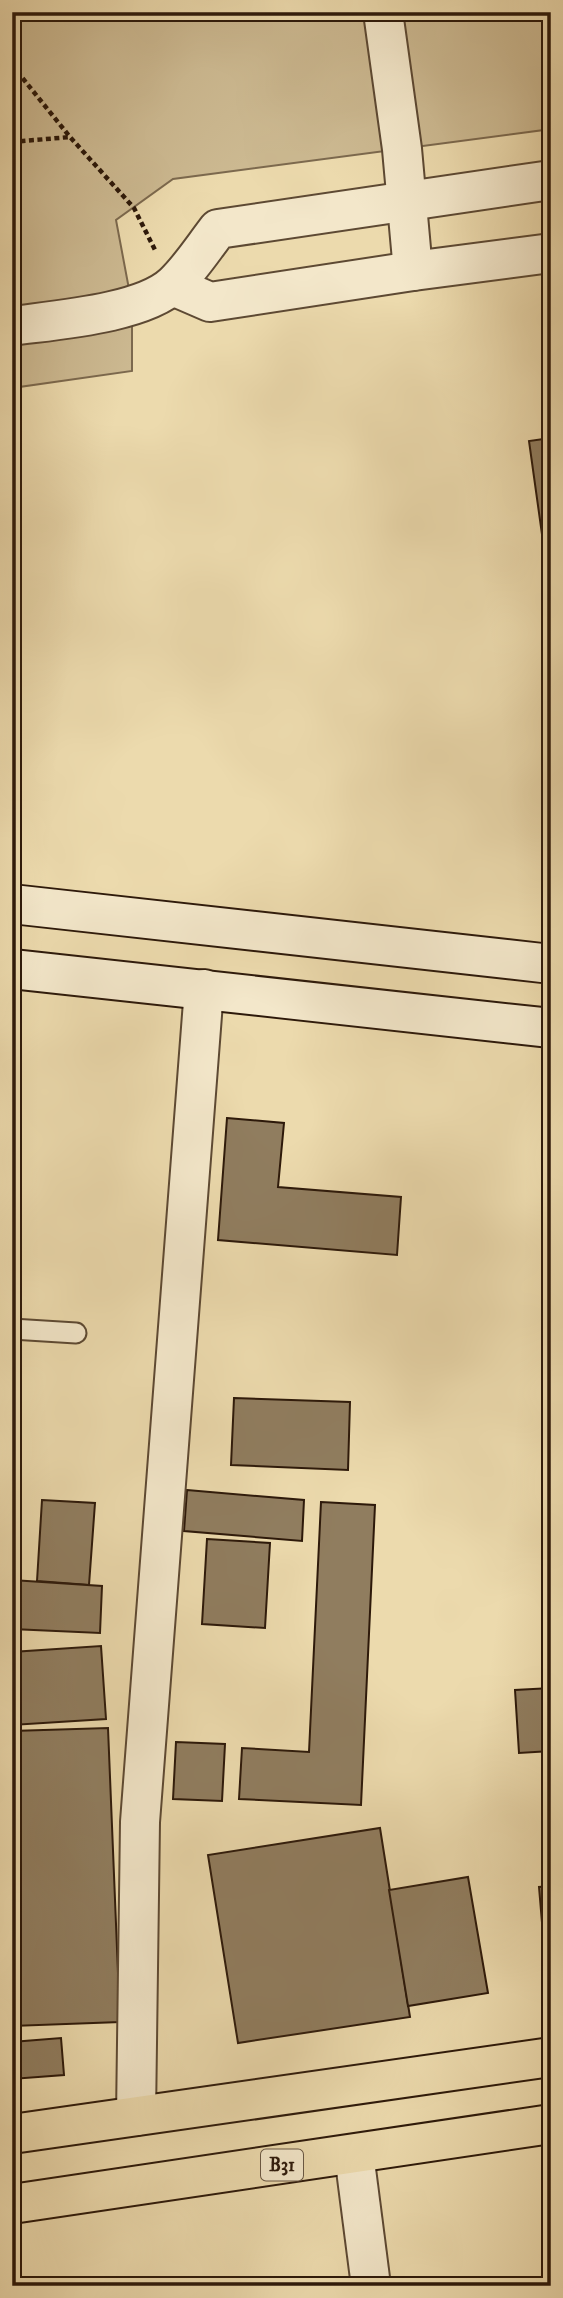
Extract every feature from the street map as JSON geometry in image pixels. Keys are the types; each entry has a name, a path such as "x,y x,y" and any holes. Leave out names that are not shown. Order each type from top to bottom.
{"main road":[{"path":"12,2134 551,2057"},
{"name":"B31","path":"12,2204 551,2124"}],"street":[{"path":"383,12 407,200 413,271"},
{"path":"12,326 90,315 132,305 173,286 218,229 551,180"},
{"path":"173,286 210,302 551,253"},
{"path":"12,904 551,964"},
{"path":"12,969 551,1028"},
{"path":"136,2116 140,1822 204,989"},
{"path":"354,2154 371,2286"}],"lane":[{"path":"12,1329 76,1333"}],"path":[{"path":"12,65 70,137 134,208 173,286"},
{"path":"12,142 70,137"}],"shaded area":[{"path":"12,12 551,12 551,129 173,179 116,220 132,305 132,371 12,388"}],"building":[{"path":"551,438 551,599 529,441"},
{"path":"227,1118 284,1123 278,1187 401,1197 397,1255 218,1240"},
{"path":"234,1398 350,1402 348,1470 231,1465"},
{"path":"187,1490 304,1500 302,1541 184,1531"},
{"path":"42,1500 95,1503 89,1585 37,1581"},
{"path":"321,1502 375,1505 361,1805 239,1799 242,1748 309,1752"},
{"path":"207,1539 270,1543 265,1628 202,1624"},
{"path":"12,1580 102,1586 100,1633 12,1629"},
{"path":"101,1646 106,1719 12,1725 12,1652"},
{"path":"551,1688 551,1751 519,1753 515,1690"},
{"path":"108,1728 120,2022 12,2026 12,1731"},
{"path":"176,1742 225,1744 222,1801 173,1799"},
{"path":"380,1828 410,2017 238,2043 208,1855"},
{"path":"468,1877 488,1993 408,2006 389,1890"},
{"path":"551,1886 551,1994 548,1994 539,1887"},
{"path":"61,2038 64,2075 12,2079 12,2042"}]}
